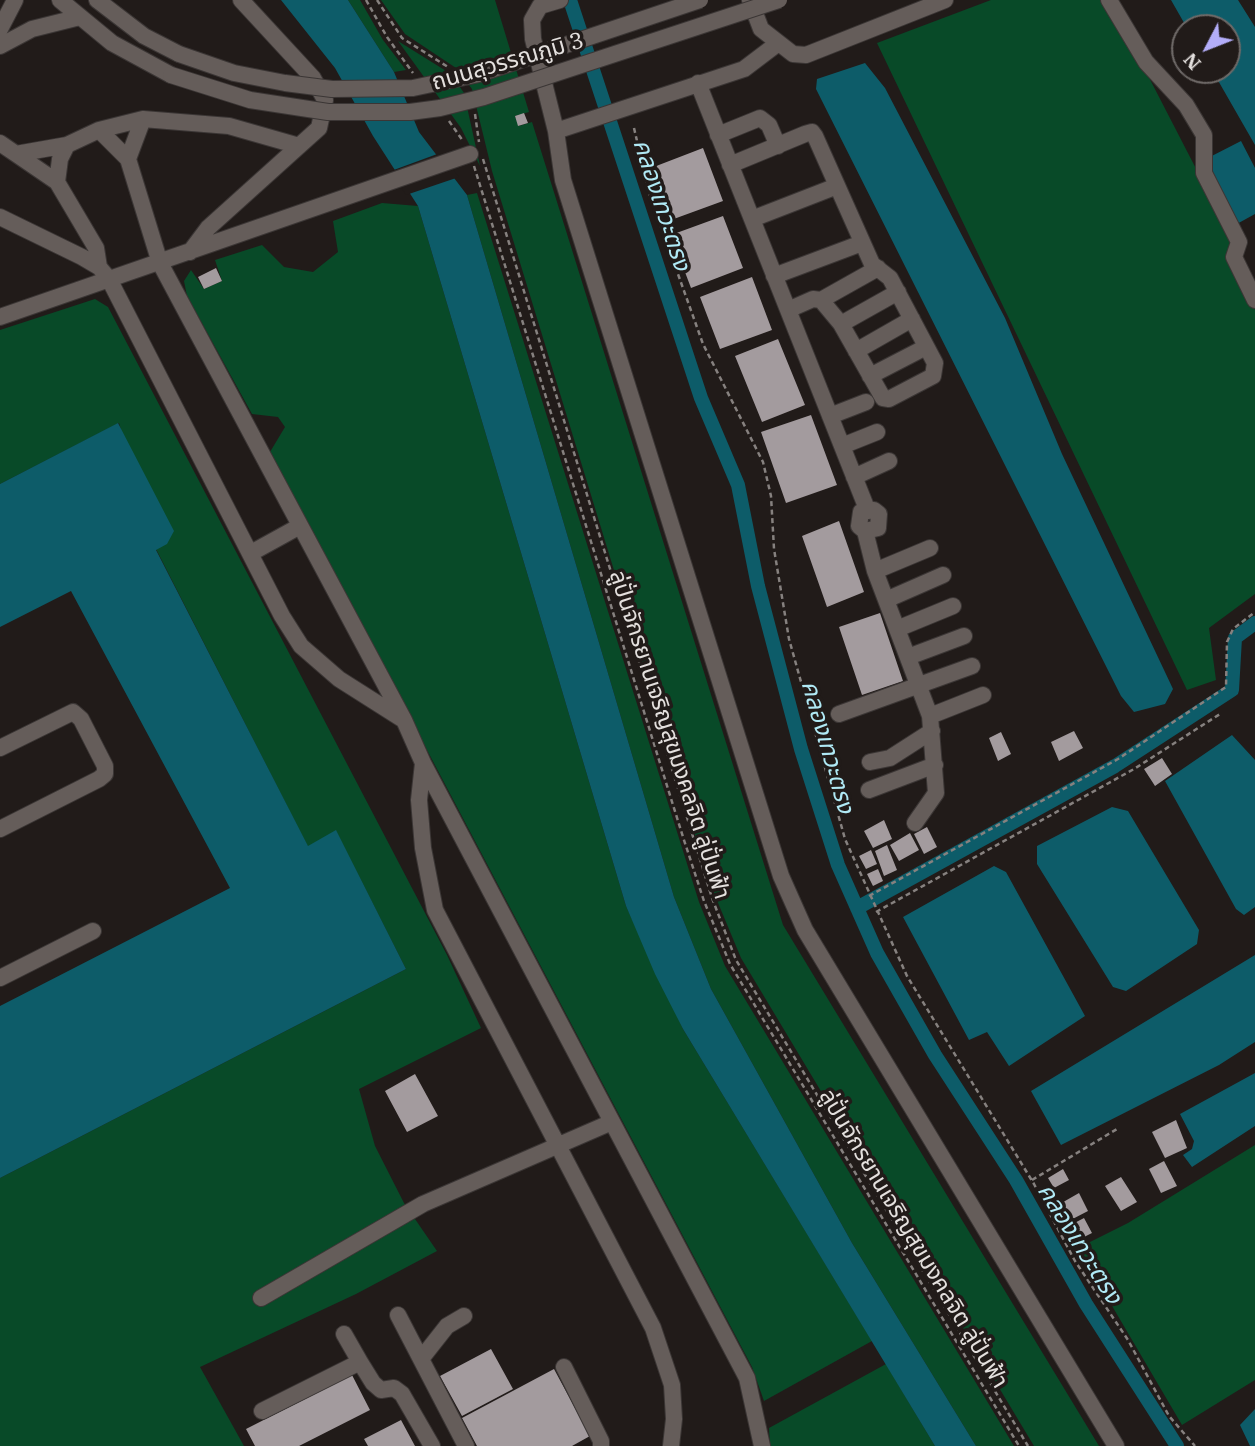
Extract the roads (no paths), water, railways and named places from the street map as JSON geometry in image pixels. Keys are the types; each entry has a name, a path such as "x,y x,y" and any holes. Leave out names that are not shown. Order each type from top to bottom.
{"street":[{"path":"0,29 15,0"},
{"name":"ถนนสุวรรณภูมิ 3","path":"60,0 112,43 171,75 250,100 328,112 397,113 440,108 484,97 779,0"},
{"name":"ถนนสุวรรณภูมิ 3","path":"97,0 144,36 180,54 234,73 332,89 413,88 479,74 700,0"},
{"path":"190,252 208,229 319,128 324,100 313,78 241,0"},
{"path":"750,0 761,29 793,54 806,55 945,0"},
{"path":"1109,0 1146,62 1186,105 1204,135 1204,173 1239,242 1234,257 1255,300"},
{"path":"553,2 535,11 533,39 556,131 563,180 781,876 805,930 1116,1446"},
{"path":"0,46 33,29 80,18"},
{"path":"556,131 576,122 744,69 778,44"},
{"path":"698,83 867,509 858,519 931,723 936,793 915,824"},
{"path":"16,154 67,145 99,130 143,118 229,126 299,146"},
{"path":"128,159 143,118"},
{"path":"718,135 760,118 769,125 778,146"},
{"path":"99,130 128,159 160,263 404,720 423,763 747,1378 762,1446"},
{"path":"730,165 812,132 872,264 890,278 926,346 934,363 933,376 888,399 883,398 841,324 821,300"},
{"path":"0,143 57,182 96,248 104,273 282,615 313,659 404,720"},
{"path":"57,182 60,159 67,145"},
{"path":"0,317 104,273 160,263 462,158"},
{"path":"752,219 837,186"},
{"path":"0,217 104,273"},
{"path":"774,276 862,243"},
{"path":"788,310 813,299 821,300 878,268"},
{"path":"841,324 898,292"},
{"path":"856,351 912,319"},
{"path":"870,376 926,346"},
{"path":"830,416 866,402"},
{"path":"842,446 877,432"},
{"path":"854,477 889,461"},
{"path":"251,553 300,526"},
{"path":"875,572 930,548"},
{"path":"886,600 943,575"},
{"path":"897,628 953,606"},
{"path":"908,657 964,636"},
{"path":"839,714 972,666"},
{"path":"870,762 890,758 931,723 983,695"},
{"path":"0,748 73,712 80,719 105,766 105,774 99,779 0,829"},
{"path":"423,763 419,800 423,848 435,910 633,1286 663,1353 672,1385 674,1419 671,1446"},
{"path":"869,790 935,765"},
{"path":"0,978 93,931"},
{"path":"261,1298 423,1204 556,1144 612,1122"},
{"path":"398,1315 466,1446"},
{"path":"421,1359 447,1326 464,1316"},
{"path":"344,1334 373,1384 382,1390 394,1388 402,1394 432,1446"},
{"path":"262,1411 360,1362"},
{"path":"564,1367 601,1441 601,1446"}],"water":[{"path":"281,0 348,0 394,72 419,132 467,195 674,897 711,989 852,1243 976,1446 935,1446 683,1029 655,974 626,906 418,206 373,136 335,68"},
{"path":"1171,0 1238,0 1255,27 1255,145 1220,84 1241,84 1241,14 1179,14"},
{"path":"865,63 885,88 1005,318 1062,454 1173,689 1165,704 1134,712 1121,696 816,89 817,79"},
{"path":"1241,141 1255,168 1255,214 1235,225 1202,161"},
{"path":"118,423 174,531 167,544 156,550 308,846 336,830 406,969 0,1178 0,1006 230,888 71,591 0,627 0,484"},
{"path":"1232,735 1255,760 1255,907 1244,915 1236,909 1165,781"},
{"path":"1112,807 1128,811 1199,930 1197,944 1126,991 1113,987 1037,864 1037,846"},
{"path":"994,866 1006,872 1085,1016 1009,1066 987,1032 969,1040 903,917"},
{"path":"1255,955 1255,1042 1219,1065 1061,1145 1031,1091"},
{"path":"1255,1073 1255,1126 1192,1167 1183,1155 1192,1149 1194,1141 1180,1114"},
{"path":"1255,1409 1255,1446 1250,1446 1240,1425"}],"waterway":[{"name":"คลองเทวะตรง","path":"570,0 701,398 738,485 758,586 801,749 838,865 877,953 935,1055 1016,1180 1086,1304 1177,1446"},
{"path":"857,908 1115,766 1232,690 1235,638 1255,623"}]}
